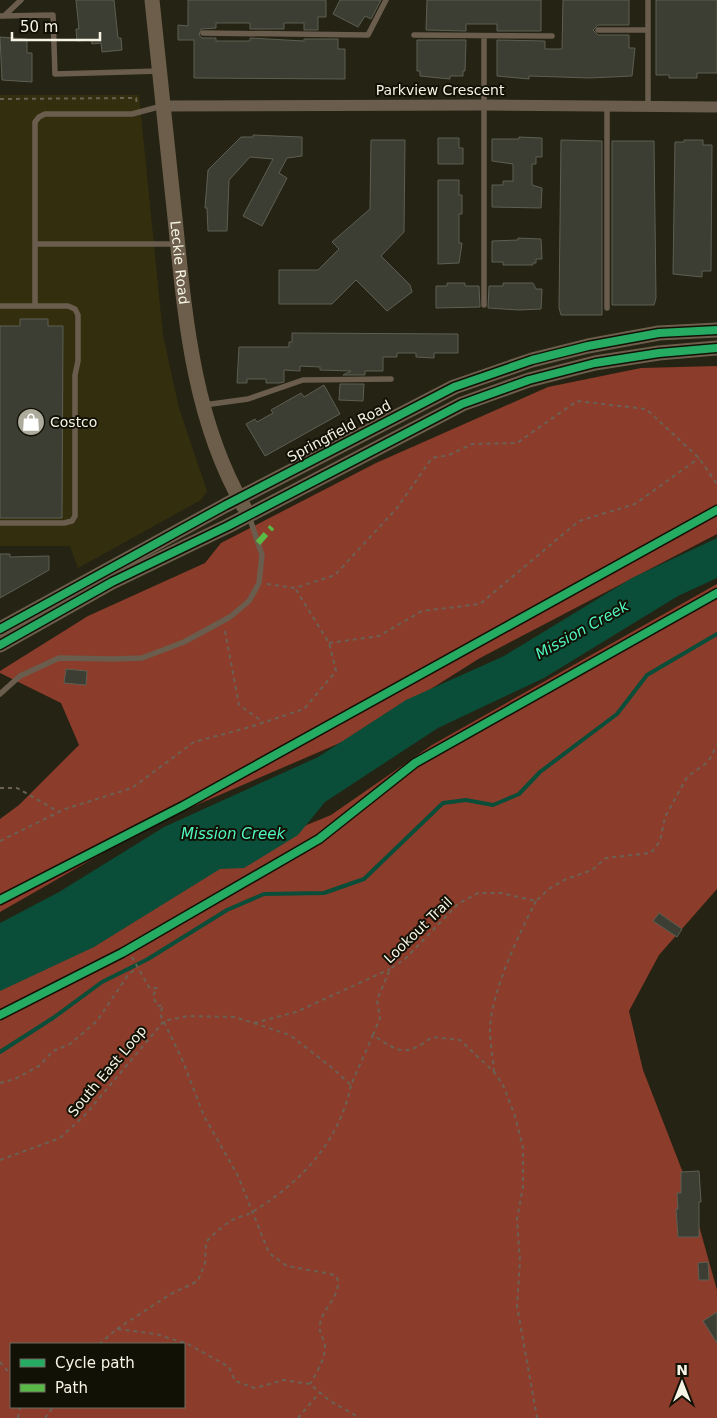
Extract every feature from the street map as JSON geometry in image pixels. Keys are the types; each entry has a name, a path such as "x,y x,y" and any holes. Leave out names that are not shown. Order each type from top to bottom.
{"main road":[{"name":"Leckie Road","path":"152,0 187,336 202,406 231,484 248,515"},
{"name":"Springfield Road","path":"0,629 239,498 454,387 532,360 588,346 659,333 717,330"},
{"path":"0,645 112,582 248,515 462,404 529,380 595,363 659,353 717,348"}],"street":[{"name":"Parkview Crescent","path":"163,106 484,105 717,107"}],"lane":[{"path":"2,16 21,0"},
{"path":"203,33 368,35 386,0"},
{"path":"648,0 648,106"},
{"path":"2,16 53,15 55,74 160,71"},
{"path":"598,30 648,30"},
{"path":"414,35 552,36"},
{"path":"484,36 484,305"},
{"path":"35,306 35,122 38,117 45,114 137,112 163,106"},
{"path":"607,106 607,308"},
{"path":"35,244 178,244"},
{"path":"0,306 68,306 75,309 78,315 78,361 75,375 75,516 64,524 0,524"},
{"path":"202,406 248,399 303,380 391,379"},
{"path":"0,694 20,676 59,658 114,660 142,658 184,642 223,621 249,601 259,583 262,555 248,515"}],"path":[{"path":"0,99 136,98 137,112"},
{"path":"259,583 295,588 335,575 397,508 432,458 449,455 472,444 517,443 577,401 646,409 699,458 717,484"},
{"path":"329,643 379,636 422,611 480,604 579,521 635,504 699,458"},
{"path":"0,841 59,812 132,788 194,742 304,709 336,671 329,643 295,588"},
{"path":"223,621 239,705 264,722"},
{"path":"494,1072 490,1029 493,1008 513,949 536,901 549,889 564,880 592,870 606,858 651,853 660,841 666,817 687,777 708,762 717,745"},
{"path":"0,788 17,788 59,812"},
{"path":"128,950 150,989 157,988 153,996 157,1006 163,1005 160,1014 182,1059 204,1116 238,1176 269,1253 277,1261 287,1266 331,1274 337,1277 338,1292 320,1323 320,1331 325,1347 324,1354 310,1384"},
{"path":"0,1082 15,1079 39,1066 53,1051 70,1044 97,1021 128,975 137,968"},
{"path":"254,1023 296,1012 390,969"},
{"path":"100,1343 117,1329 169,1295 198,1281 205,1264 206,1242 223,1225 252,1213 292,1184 330,1141 346,1110 351,1085 373,1035 395,1050 415,1050 432,1037 460,1040 494,1072 504,1085 515,1116 523,1148 523,1186 518,1218 520,1260 518,1306 536,1418"},
{"path":"117,1329 156,1334 185,1343"},
{"path":"185,1343 229,1367 235,1381 255,1388 284,1380 310,1384 330,1401 360,1418"},
{"path":"0,1362 10,1374"},
{"path":"298,1418 320,1392"}],"shaded area":[{"path":"0,95 139,95 163,335 179,408 207,491 201,500 78,568 70,546 0,546"},
{"path":"717,366 717,534 480,658 356,736 157,822 0,912 0,819 19,805 79,745 61,703 0,673 0,671 88,616 205,563 221,543 376,463 548,387 641,368"},
{"path":"717,584 717,889 659,955 629,1011 643,1070 687,1183 717,1290 717,1418 0,1418 0,981 149,890 331,815 432,745"}],"water":[{"name":"Mission Creek","path":"717,538 717,578 678,596 544,678 438,728 325,802 298,835 244,868 220,869 94,947 0,991 0,923 59,892 164,827 318,757 406,700 504,656 632,578"}],"building":[{"path":"76,0 114,0 118,38 121,38 122,50 102,52 101,43 92,44 91,40 77,41 76,29 79,29"},
{"path":"188,0 326,0 326,17 318,17 318,30 304,30 304,23 284,23 284,29 250,29 250,23 216,23 216,28 201,29 199,35 202,38 216,38 216,41 250,41 250,38 304,41 304,39 338,39 338,49 345,49 345,79 194,78 194,40 178,40 178,25 188,26"},
{"path":"340,0 381,0 371,19 365,16 358,27 333,14"},
{"path":"427,0 541,0 541,31 497,31 497,24 466,24 466,31 426,30"},
{"path":"563,0 629,0 629,25 598,25 593,30 598,35 629,35 629,48 635,48 632,76 590,78 529,76 529,79 497,76 497,40 545,41 545,49 562,49"},
{"path":"656,0 717,0 717,73 697,73 697,78 669,78 669,75 656,75"},
{"path":"0,37 27,39 27,53 32,53 32,82 2,80"},
{"path":"417,40 466,40 465,71 463,71 463,76 450,76 450,79 420,76 420,71 417,71"},
{"path":"253,135 302,137 302,156 287,158 279,173 287,178 262,226 243,216 273,159 250,157 229,180 227,231 208,231 207,208 205,208 208,170 241,137 253,137"},
{"path":"519,137 542,138 542,157 536,157 536,164 532,164 532,185 542,188 541,208 492,207 492,185 503,185 503,181 513,181 513,164 492,161 492,139 519,139"},
{"path":"438,138 459,138 459,148 463,148 463,164 438,164"},
{"path":"371,140 405,140 404,232 381,256 410,285 412,292 387,311 356,280 332,304 279,304 279,270 318,270 339,249 332,242 370,209"},
{"path":"561,140 602,141 602,315 561,315 559,308"},
{"path":"684,140 703,140 703,145 712,145 711,271 702,271 702,277 673,274 675,142 684,142"},
{"path":"612,141 654,141 656,298 654,305 612,305"},
{"path":"438,180 459,180 459,195 462,195 462,214 459,214 459,243 462,243 459,263 438,264"},
{"path":"518,238 541,239 542,259 536,259 536,263 533,263 533,265 503,265 503,262 492,262 492,241 518,240"},
{"path":"447,283 465,283 465,286 479,286 480,307 436,308 436,286 447,286"},
{"path":"503,283 533,283 536,289 542,289 541,309 488,308 489,286 503,286"},
{"name":"Costco","path":"20,319 48,319 48,326 63,326 62,518 0,518 0,326 20,326"},
{"path":"292,333 458,334 458,353 434,353 434,358 416,357 416,353 397,353 397,357 383,357 383,371 365,371 365,375 343,375 351,371 320,370 320,367 300,366 300,371 284,370 284,382 266,383 266,379 247,379 247,383 237,383 239,347 289,347 289,342 292,342"},
{"path":"340,384 364,384 363,401 339,400"},
{"path":"324,385 340,414 265,456 246,424 255,419 257,422 273,413 271,410 301,393 304,397"},
{"path":"0,554 10,554 10,557 49,556 49,570 0,598"},
{"path":"66,669 87,671 86,685 64,683"},
{"path":"659,913 682,929 677,937 653,921"},
{"path":"699,1171 701,1202 699,1202 699,1237 678,1237 676,1209 678,1209 677,1193 681,1193 681,1172"},
{"path":"708,1262 709,1280 699,1280 698,1263"},
{"path":"717,1312 717,1343 703,1321"}],"waterway":[{"path":"0,1052 53,1018 102,982 148,959 227,910 264,894 324,893 364,879 443,803 466,800 493,805 519,794 540,772 617,714 647,675 717,634"}],"marked path":[{"path":"258,543 272,527"}],"cycle path":[{"path":"0,629 226,505 454,387 532,360 588,346 659,333 717,330"},
{"path":"0,645 112,582 228,526 462,404 529,380 595,363 659,353 717,348"},
{"path":"0,900 183,806 717,510"},
{"path":"0,1015 122,953 319,839 415,763 717,593"}],"place":[{"name":"Costco","path":"31,422"}]}
